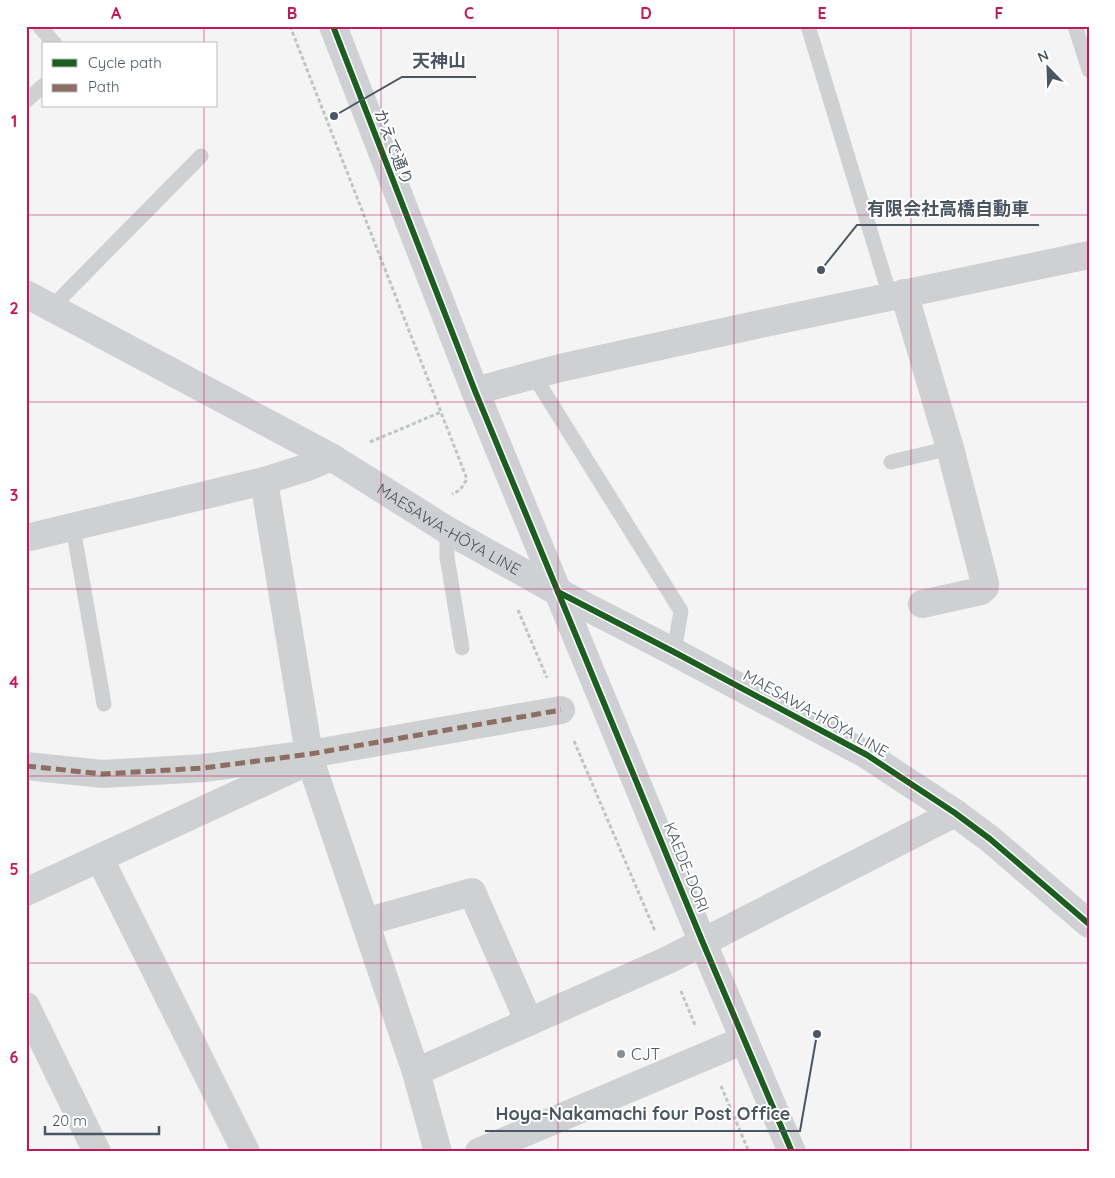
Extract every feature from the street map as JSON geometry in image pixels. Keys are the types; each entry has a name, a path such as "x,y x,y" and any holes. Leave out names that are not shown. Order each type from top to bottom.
{"main road":[{"name":"かえで通り","path":"332,26 475,391"},
{"name":"MAESAWA-HŌYA LINE","path":"26,294 331,457 447,530 558,592 867,755 955,813 990,839 1089,924"},
{"name":"KAEDE-DORI","path":"475,391 703,943 792,1152"}],"street":[{"path":"475,391 560,368 897,294 1089,255"},
{"path":"897,294 950,448 985,583 985,587 981,591 922,604"},
{"path":"26,538 264,481 305,468 331,457"},
{"path":"264,481 310,757 416,1072 438,1152"},
{"path":"26,766 103,774 204,768 310,757 561,710"},
{"path":"26,892 100,859 310,757"},
{"path":"416,1072 668,960 955,813"},
{"path":"100,859 246,1152"},
{"path":"365,922 472,892 529,1022"},
{"path":"26,1006 97,1152"},
{"path":"479,1152 744,1040"}],"lane":[{"path":"39,26 54,42"},
{"path":"808,26 897,294"},
{"path":"1075,26 1089,70"},
{"path":"26,102 42,87"},
{"path":"52,308 201,156"},
{"path":"534,376 681,611 674,652"},
{"path":"892,462 950,448"},
{"path":"73,528 104,704"},
{"path":"447,530 448,556 462,648"}],"path":[{"path":"290,26 468,479 460,490 450,495"},
{"path":"366,444 441,412"},
{"path":"517,606 749,1152"}],"marked path":[{"path":"26,766 103,774 204,768 310,754 561,710"}],"cycle path":[{"path":"333,26 475,391 703,943 792,1152"},
{"path":"558,592 867,755 955,813 990,839 1089,924"}],"place":[{"name":"天神山","path":"334,116"},
{"name":"有限会社高橋自動車","path":"821,270"},
{"name":"Hoya-Nakamachi four Post Office","path":"817,1034"},
{"name":"CJT","path":"621,1054"}]}
